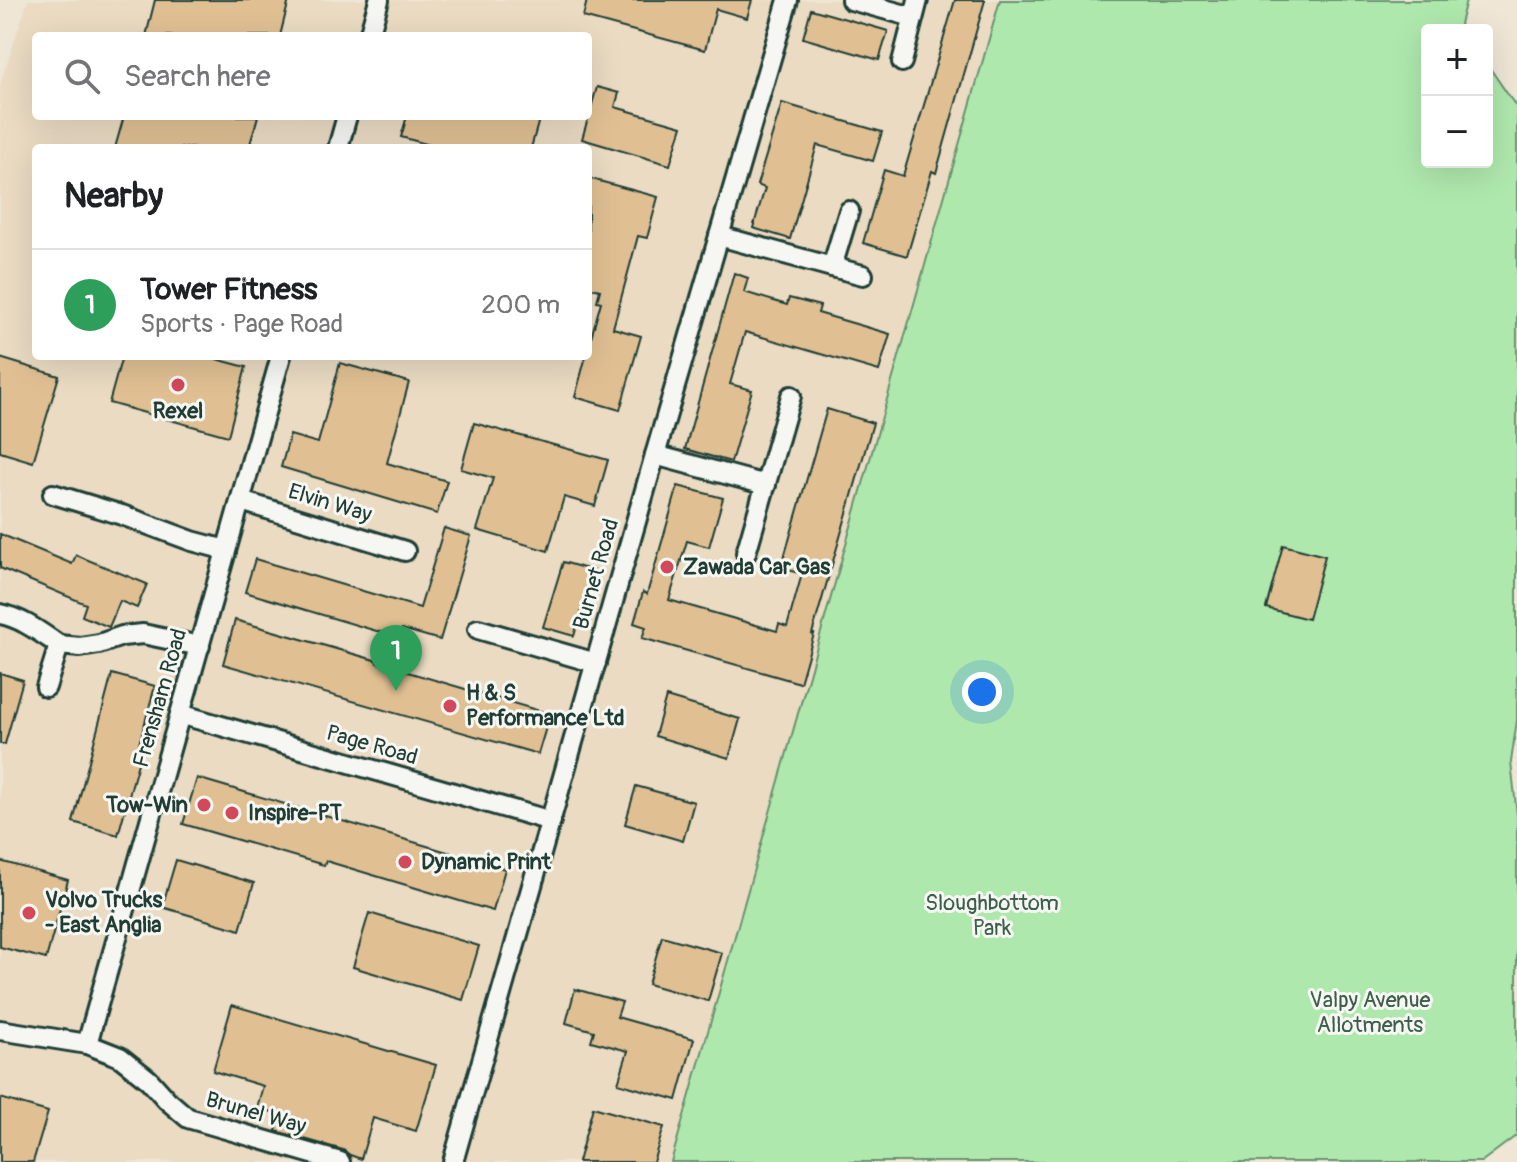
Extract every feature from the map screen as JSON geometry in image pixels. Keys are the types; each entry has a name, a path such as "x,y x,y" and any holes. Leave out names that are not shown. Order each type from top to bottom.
{"street":[{"path":"370,32 379,0"},
{"name":"Burnet Road","path":"453,1162 788,0"},
{"path":"851,0 916,8 902,62"},
{"path":"339,144 346,120"},
{"path":"832,267 849,211"},
{"path":"719,236 863,275"},
{"name":"Frensham Road","path":"87,1044 280,360"},
{"path":"746,553 791,396"},
{"path":"655,455 766,485"},
{"path":"53,494 148,515 192,541 226,550"},
{"name":"Elvin Way","path":"241,501 405,551"},
{"path":"0,614 30,626 59,645 80,647 143,634 200,646"},
{"path":"478,629 596,663"},
{"path":"46,687 59,645"},
{"name":"Page Road","path":"180,714 551,821"},
{"name":"Brunel Way","path":"0,1030 87,1044 120,1057 188,1118 340,1162"}],"shaded area":[{"path":"28,0 1000,0 671,1162 0,1162 0,85"}],"green space":[{"name":"Sloughbottom Park","path":"1000,0 1466,0 1460,24 1421,24 1421,168 1493,168 1493,73 1517,108 1517,720 1511,762 1517,815 1517,1135 1481,1162 671,1162"}],"building":[{"path":"155,0 289,0 281,32 147,32"},
{"path":"587,0 752,0 747,18 716,9 705,50 583,17"},
{"path":"955,0 985,0 936,173 932,171 907,256 863,243 884,170 903,176"},
{"path":"811,9 888,31 879,60 803,38"},
{"path":"597,87 619,93 615,107 682,126 670,165 582,139 587,120 592,120"},
{"path":"782,103 882,132 873,161 817,145 790,239 753,228 765,188 757,185"},
{"path":"123,120 257,120 250,144 116,144"},
{"path":"406,120 539,120 532,144 426,144 401,137"},
{"path":"592,179 658,197 647,238 638,236 613,328 641,336 620,410 575,397 585,360 592,360 592,334 601,302 597,301 600,290 592,288"},
{"path":"734,273 748,278 744,292 787,305 789,298 820,306 818,313 890,334 879,371 745,332 730,384 752,390 731,462 685,449"},
{"path":"0,358 59,376 33,462 0,452"},
{"path":"121,360 220,360 246,367 228,436 109,403"},
{"path":"340,363 409,382 387,463 447,481 437,514 281,467 290,435 318,443"},
{"path":"827,409 873,423 800,683 642,638 646,627 634,623 643,592 647,594 678,486 723,498 709,547 687,541 669,600 777,631 779,624 787,627 802,574 781,568"},
{"path":"474,423 608,460 595,506 564,497 548,551 477,530 493,478 461,469"},
{"path":"444,528 471,536 440,640 402,629 400,638 245,592 255,559 420,608"},
{"path":"0,534 72,564 76,555 147,584 137,608 120,601 109,627 82,616 86,604 0,568"},
{"path":"1283,545 1325,556 1308,619 1266,608"},
{"path":"563,562 594,571 574,636 543,627"},
{"path":"235,620 550,714 538,754 223,664"},
{"path":"0,673 23,680 5,744 0,744"},
{"path":"112,674 155,686 118,835 73,822"},
{"path":"666,697 740,719 729,758 655,736"},
{"path":"197,778 505,869 493,911 326,861 324,865 183,824"},
{"path":"636,786 694,802 683,841 625,824"},
{"path":"176,860 254,883 240,930 162,907"},
{"name":"Volvo Trucks - East Anglia","path":"0,861 68,880 46,959 0,947"},
{"path":"369,913 479,946 463,1000 353,967"},
{"path":"662,936 722,953 708,1001 648,984"},
{"path":"575,989 622,1002 617,1017 694,1039 677,1100 618,1083 628,1051 591,1041 594,1031 566,1023"},
{"path":"232,1005 436,1065 416,1131 373,1118 361,1159 343,1150 276,1131 281,1114 257,1108 263,1086 213,1071"},
{"path":"0,1098 48,1112 33,1162 0,1162"},
{"path":"593,1107 664,1127 653,1162 578,1162"}],"place":[{"name":"Rexel","path":"178,385"},
{"name":"Zawada Car Gas","path":"667,567"},
{"name":"Tower Fitness","path":"396,691"},
{"name":"H & S Performance Ltd","path":"450,706"},
{"name":"Tow-Win","path":"204,805"},
{"name":"Inspire-PT","path":"232,813"},
{"name":"Dynamic Print","path":"405,862"},
{"name":"Volvo Trucks - East Anglia","path":"29,913"}],"park label":[{"name":"Valpy Avenue Allotments","path":"1370,1012"}]}
